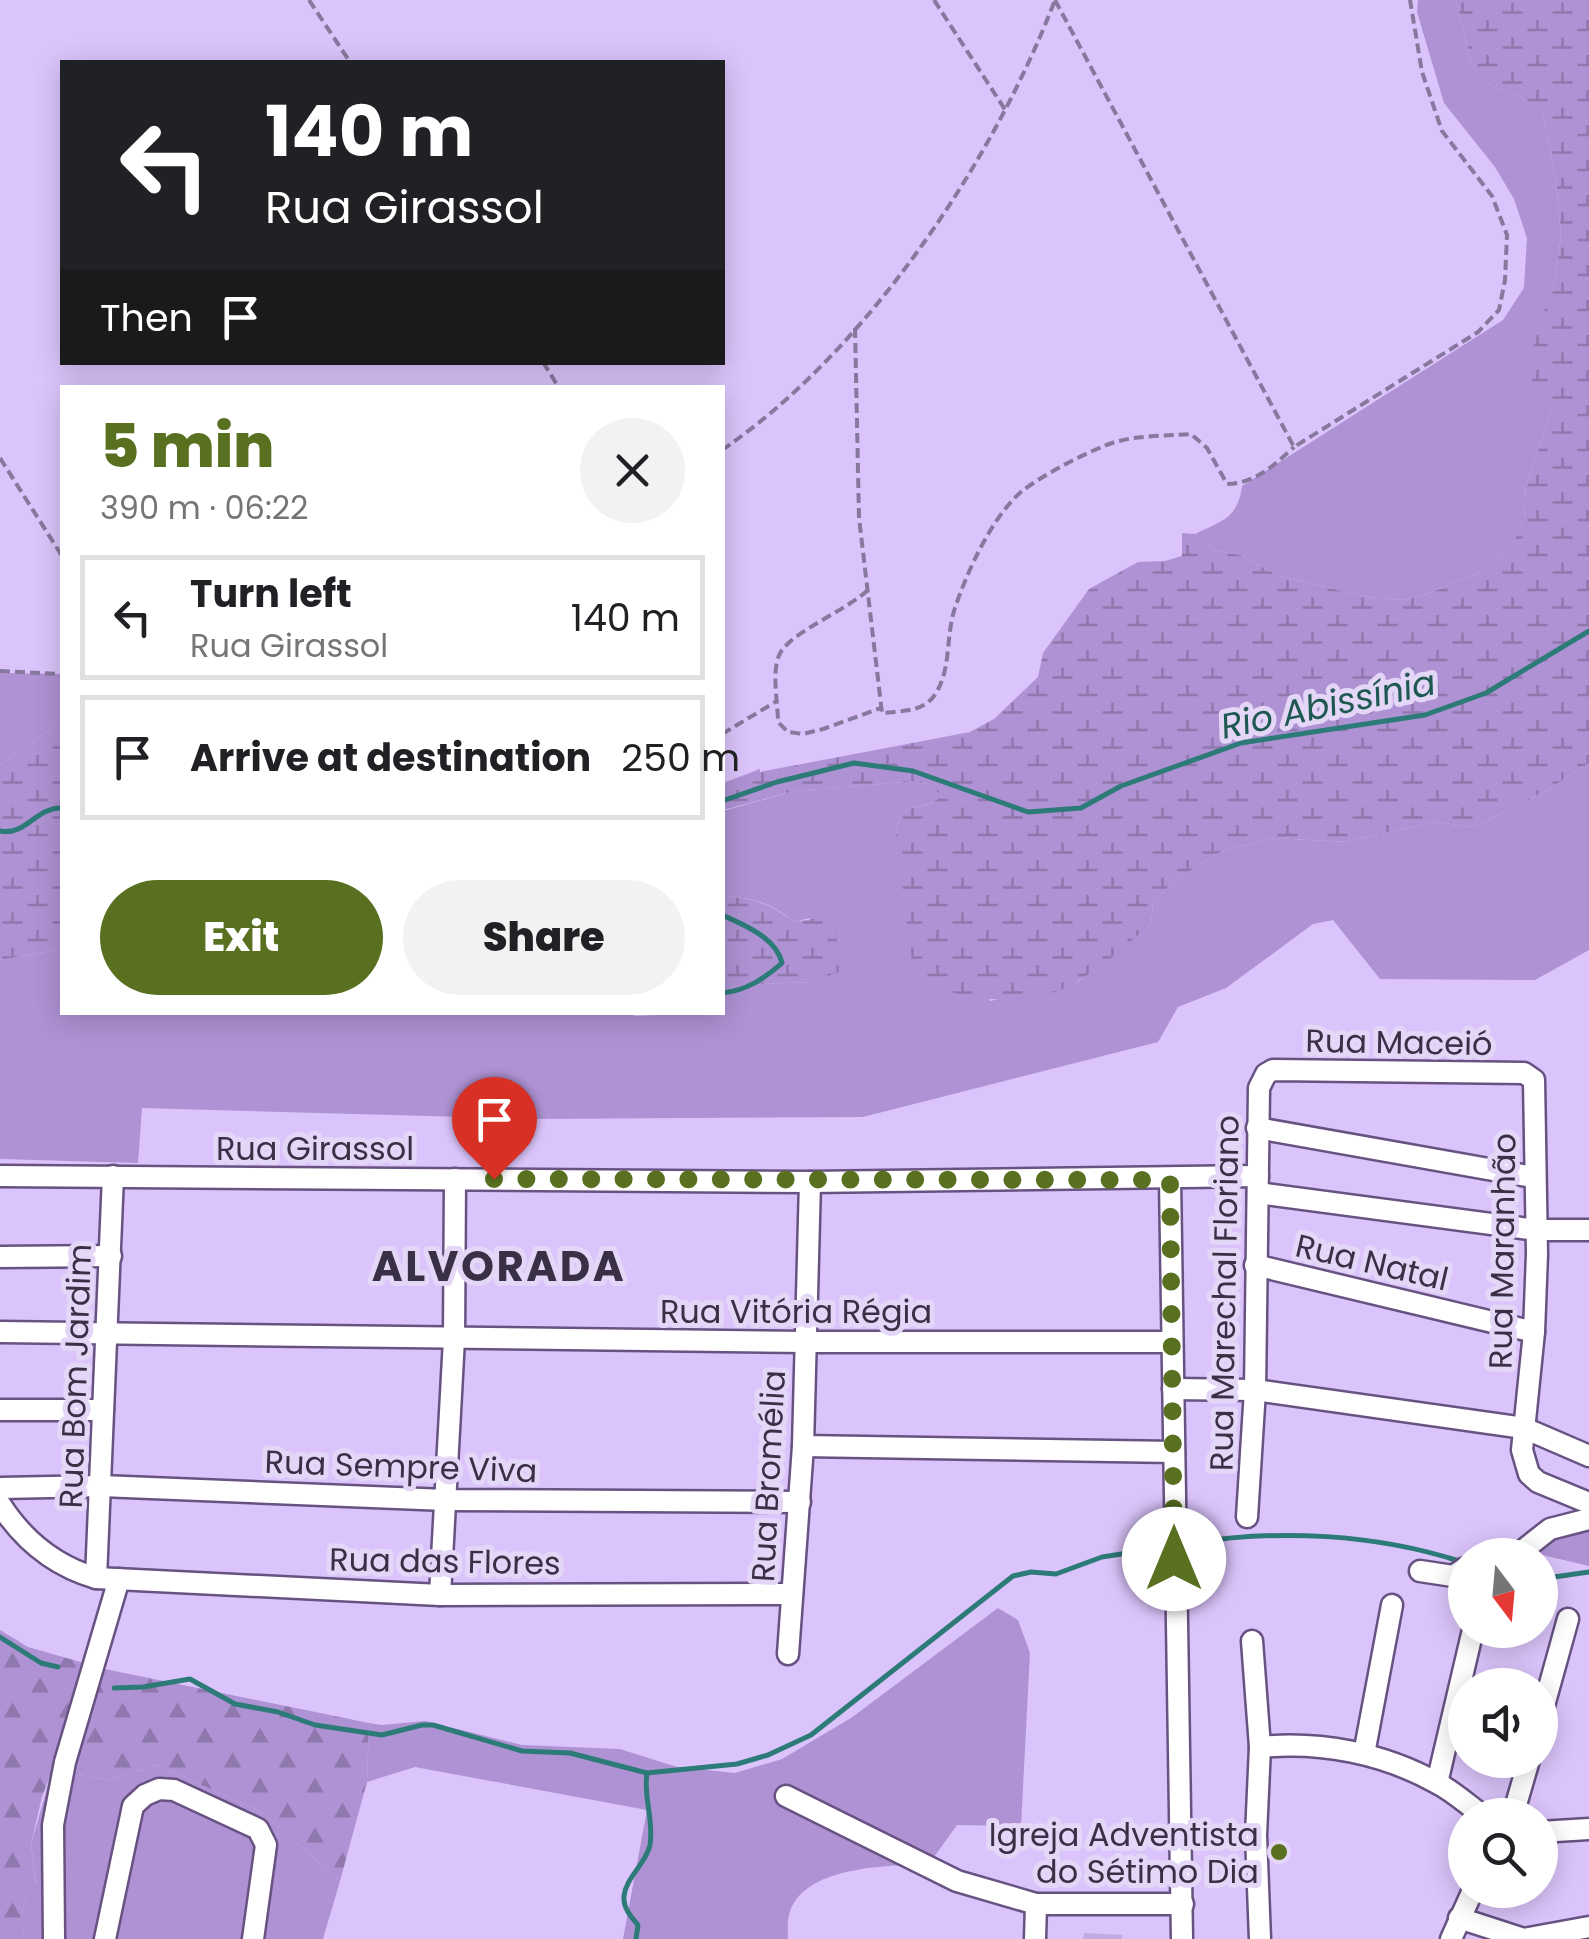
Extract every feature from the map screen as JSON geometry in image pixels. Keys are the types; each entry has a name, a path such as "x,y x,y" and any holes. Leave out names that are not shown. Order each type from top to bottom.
{"street":[{"name":"Rua Maceió","path":"1266,1074 1273,1070 1530,1076"},
{"name":"Rua Marechal Floriano","path":"1248,1517 1256,1390 1257,1128 1259,1088 1266,1074"},
{"name":"Rua Maranhão","path":"1530,1076 1535,1086 1537,1230 1534,1332 1522,1450 1529,1474 1589,1503"},
{"path":"1257,1128 1534,1178"},
{"name":"Rua Girassol","path":"0,1176 810,1182 1170,1180 1258,1184 1537,1230 1589,1230"},
{"name":"Rua Bom Jardim","path":"96,1578 113,1176"},
{"path":"440,1595 454,1338 455,1179"},
{"path":"1170,1180 1182,1939"},
{"name":"Rua Bromélia","path":"788,1654 803,1446 810,1182"},
{"path":"0,1257 111,1256"},
{"name":"Rua Natal","path":"1255,1265 1534,1332"},
{"name":"Rua Vitória Régia","path":"0,1332 805,1342 1172,1342"},
{"path":"1172,1390 1256,1390 1524,1428 1589,1456"},
{"path":"0,1410 103,1410"},
{"path":"803,1446 1174,1452"},
{"name":"Rua Sempre Viva","path":"0,1488 101,1486 446,1500 800,1502"},
{"path":"0,1504 30,1540 56,1562 96,1578"},
{"path":"1539,1538 1550,1529 1589,1520"},
{"path":"1420,1571 1448,1575"},
{"name":"Rua das Flores","path":"96,1578 440,1595 792,1594"},
{"path":"54,1939 54,1826 62,1778 81,1700 119,1579"},
{"path":"1364,1754 1392,1605"},
{"path":"1554,1668 1568,1619"},
{"path":"1252,1642 1260,1748 1256,1835 1260,1939"},
{"path":"1436,1782 1469,1648"},
{"path":"1260,1748 1293,1744 1364,1754 1436,1782 1458,1798"},
{"path":"105,1939 133,1806 145,1795 174,1790 258,1828 266,1844 253,1939"},
{"path":"786,1796 957,1881 1036,1904 1183,1904"},
{"path":"1558,1831 1589,1829"},
{"path":"1035,1939 1036,1904"},
{"path":"1452,1939 1465,1908"},
{"path":"1460,1918 1524,1939 1589,1927"}],"path":[{"path":"310,0 349,60"},
{"path":"934,0 1006,112"},
{"path":"725,448 787,398 854,328 966,183 1006,112 1055,0"},
{"path":"1055,0 1294,448"},
{"path":"854,328 858,500 881,708 882,713 922,708 936,694 954,613 972,564 1003,512 1022,492 1114,442 1191,434 1208,448 1227,484 1245,483 1478,332 1498,310 1506,280 1507,236 1492,196 1442,130 1422,72 1410,0"},
{"path":"0,458 60,553"},
{"path":"868,590 782,649 777,662 778,722 788,732 803,734 881,708"},
{"path":"0,671 60,674"},
{"path":"725,732 778,701"}],"green space":[{"path":"1418,0 1456,0 1471,63 1481,78 1496,89 1523,98 1543,114 1556,181 1561,236 1556,273 1529,364 1536,390 1551,414 1526,486 1524,521 1514,541 1481,572 1404,600 1368,597 1279,576 1240,555 1213,550 1195,534 1232,512 1242,486 1503,320 1524,288 1527,238 1514,199 1495,167 1444,103 1417,12"},
{"path":"1456,0 1589,0 1589,763 1546,791 1475,827 1435,822 1346,842 1275,838 1222,851 1172,882 1153,905 1151,924 1126,946 1056,992 1032,998 981,999 936,985 913,971 896,837 906,811 941,796 934,787 917,781 795,791 725,809 725,782 760,769 970,732 994,719 1038,677 1043,653 1089,589 1138,562 1182,556 1182,533 1195,534 1213,550 1240,555 1279,576 1368,597 1404,600 1481,572 1514,541 1524,520 1526,486 1551,414 1535,390 1528,364 1556,273 1561,236 1556,181 1543,114 1523,98 1496,89 1481,78 1471,63"},
{"path":"0,673 60,674 60,722 0,765"},
{"path":"60,722 60,949 0,960 0,765"},
{"path":"1589,763 1589,950 1535,980 1380,979 1333,920 1313,924 1226,988 1178,1007 1158,1042 863,1117 536,1119 142,1108 138,1163 0,1159 0,960 60,949 60,1015 725,1015 725,989 739,985 811,982 810,918 794,922 761,902 725,896 725,810 795,791 917,781 934,787 942,795 902,815 896,837 990,1001 1079,981 1151,924 1153,905 1172,882 1222,851 1275,838 1346,842 1435,822 1475,827 1546,791"},
{"path":"725,896 760,903 794,922 830,916 836,929 839,972 811,982 739,985 725,989"},
{"path":"1589,1532 1589,1566 1558,1559 1556,1538"},
{"path":"998,1608 1018,1620 1030,1653 1021,1826 957,1825 929,1864 870,1868 828,1877 797,1899 788,1918 788,1939 623,1939 647,1810 415,1767 367,1782 369,1723 425,1721 522,1745 620,1749 677,1767 735,1773 782,1759 851,1718"},
{"path":"0,1630 28,1647 105,1669 369,1723 367,1782 340,1881 262,1812 157,1765 111,1780 52,1771 31,1844 36,1885 22,1910 24,1939 0,1939"},
{"path":"157,1765 262,1812 340,1881 323,1939 24,1939 22,1910 36,1884 31,1844 52,1771 111,1780"}],"building":[{"path":"1084,1933 1122,1935 1122,1939 1083,1939"}],"waterway":[{"name":"Rio Abissínia","path":"725,800 854,763 913,771 1028,812 1081,808 1121,786 1241,743 1425,715 1486,693 1589,631"},
{"name":"Rio Abissínia","path":"0,831 17,829 45,812 60,808"},
{"name":"Rio Abissínia","path":"725,916 766,939 782,963 755,983 725,992"},
{"path":"1192,1543 1293,1535 1361,1540 1448,1558"},
{"path":"114,1688 190,1679 235,1704 278,1712 315,1725 382,1735 433,1725 522,1751 570,1753 647,1773 737,1764 811,1735 1013,1576 1031,1572 1056,1574 1102,1557 1160,1548"},
{"path":"1558,1576 1589,1572"},
{"path":"0,1637 41,1663 58,1667"},
{"path":"636,1939 638,1925 626,1908 624,1896 650,1845 647,1773"}],"place":[{"name":"Igreja Adventista do Sétimo Dia","path":"1279,1852"}],"district":[{"name":"ALVORADA","path":"499,1266"}],"route":[{"path":"494,1179 1170,1180 1174,1559"}]}
